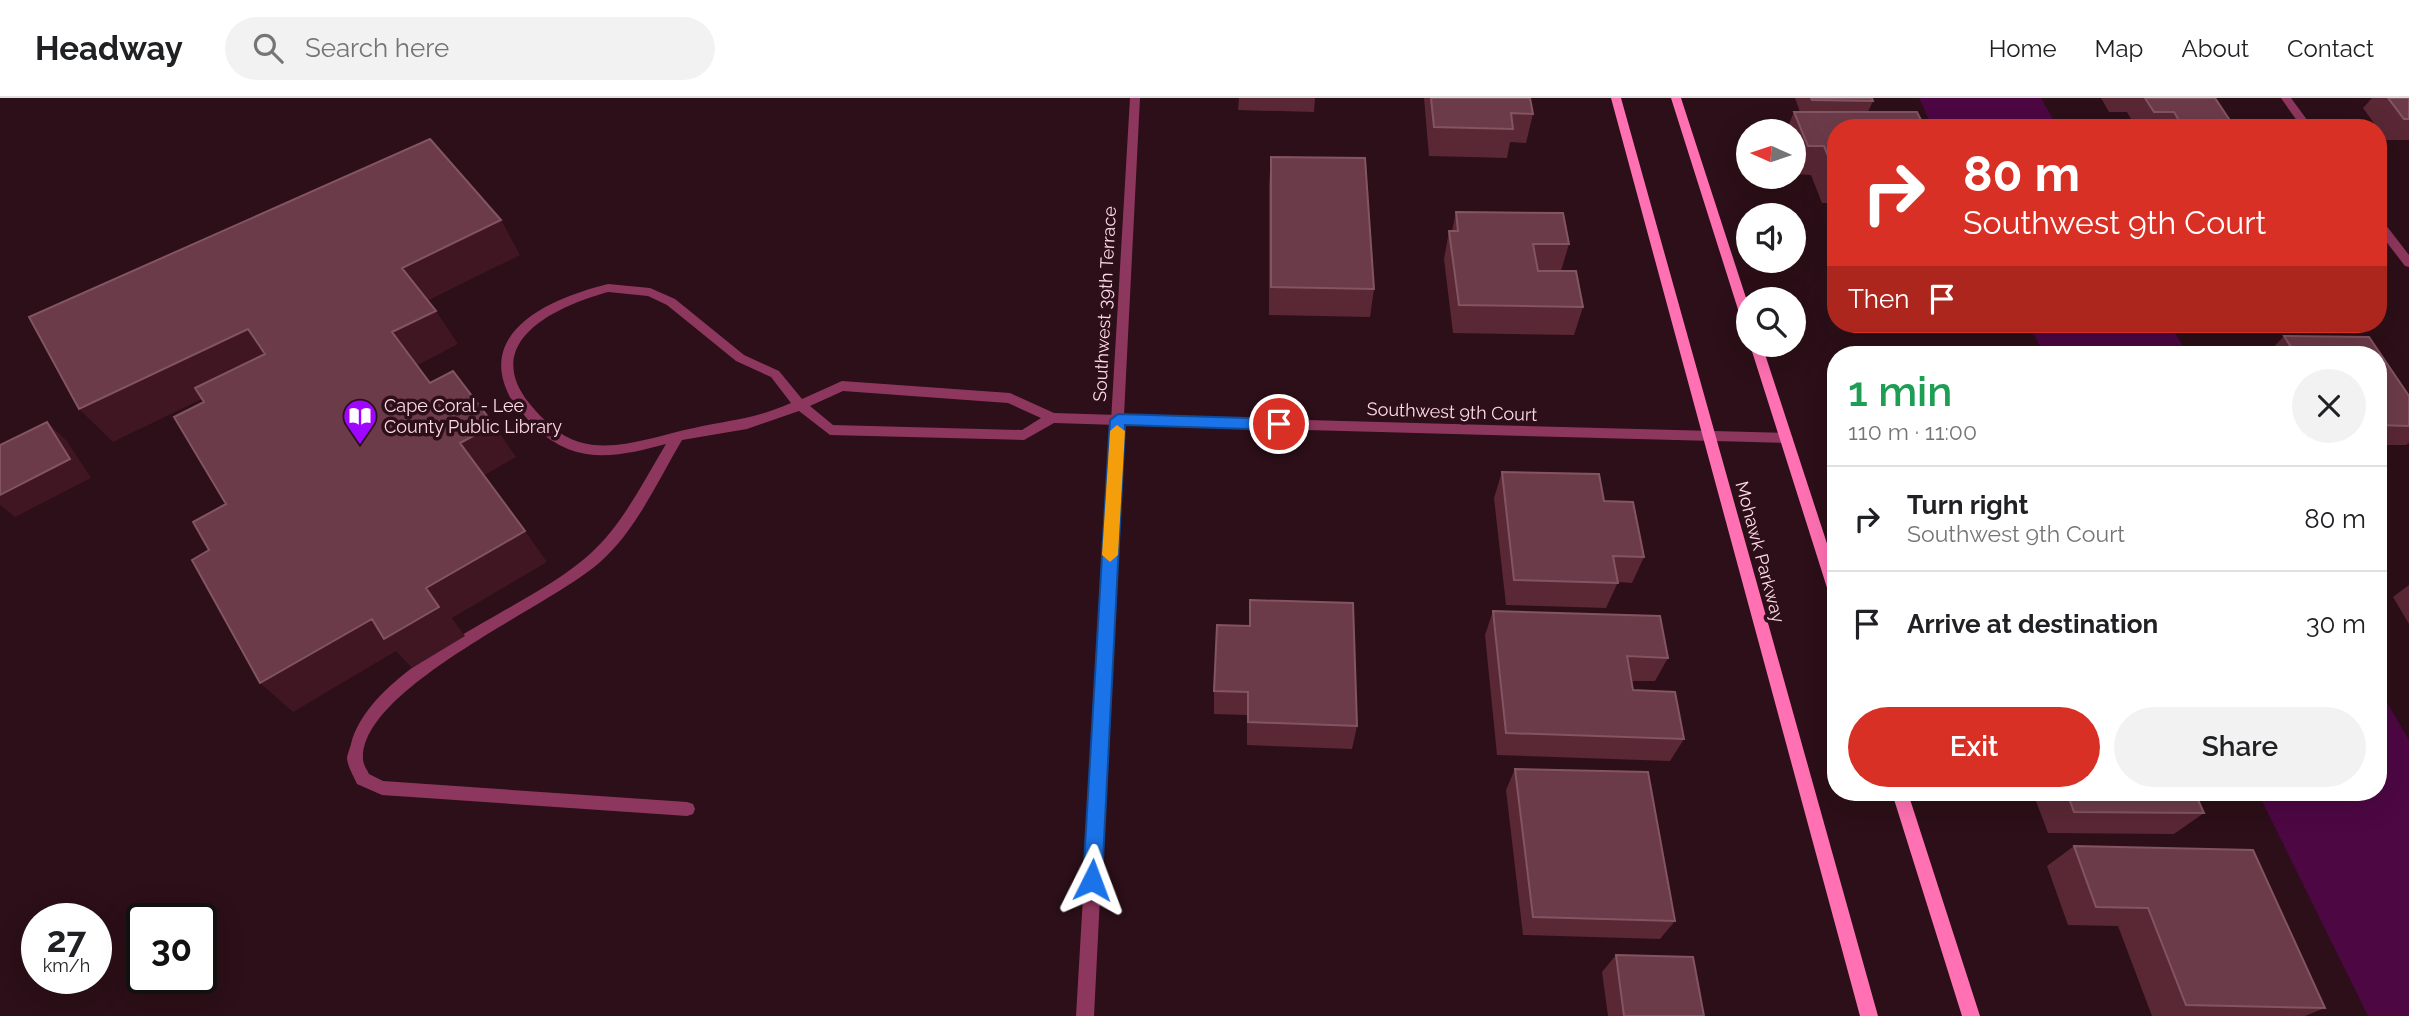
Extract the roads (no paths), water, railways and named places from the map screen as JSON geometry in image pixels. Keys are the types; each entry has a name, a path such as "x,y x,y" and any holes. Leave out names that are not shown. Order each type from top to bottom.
{"street":[{"name":"Southwest 39th Terrace","path":"1085,1016 1135,98"},
{"name":"Mohawk Parkway","path":"1616,98 1869,1016"},
{"path":"1676,98 1737,287"},
{"path":"2287,98 2302,119"},
{"path":"2387,235 2409,263"},
{"path":"1052,418 1010,398 842,386 800,405 771,418 739,426 628,448 587,449 558,440 512,395 506,370 511,346 524,325 577,295 608,288 650,292 671,302 740,358 775,374 800,405 830,430 1024,435 1052,418"},
{"path":"1760,357 1827,566"},
{"name":"Southwest 9th Court","path":"1052,418 1786,438"},
{"path":"678,436 615,538 591,562 521,610 417,672 380,703 362,733 355,760 363,779 382,788 687,809"},
{"path":"1903,801 1972,1016"}],"place":[{"name":"Cape Coral - Lee County Public Library","path":"360,446"}]}
